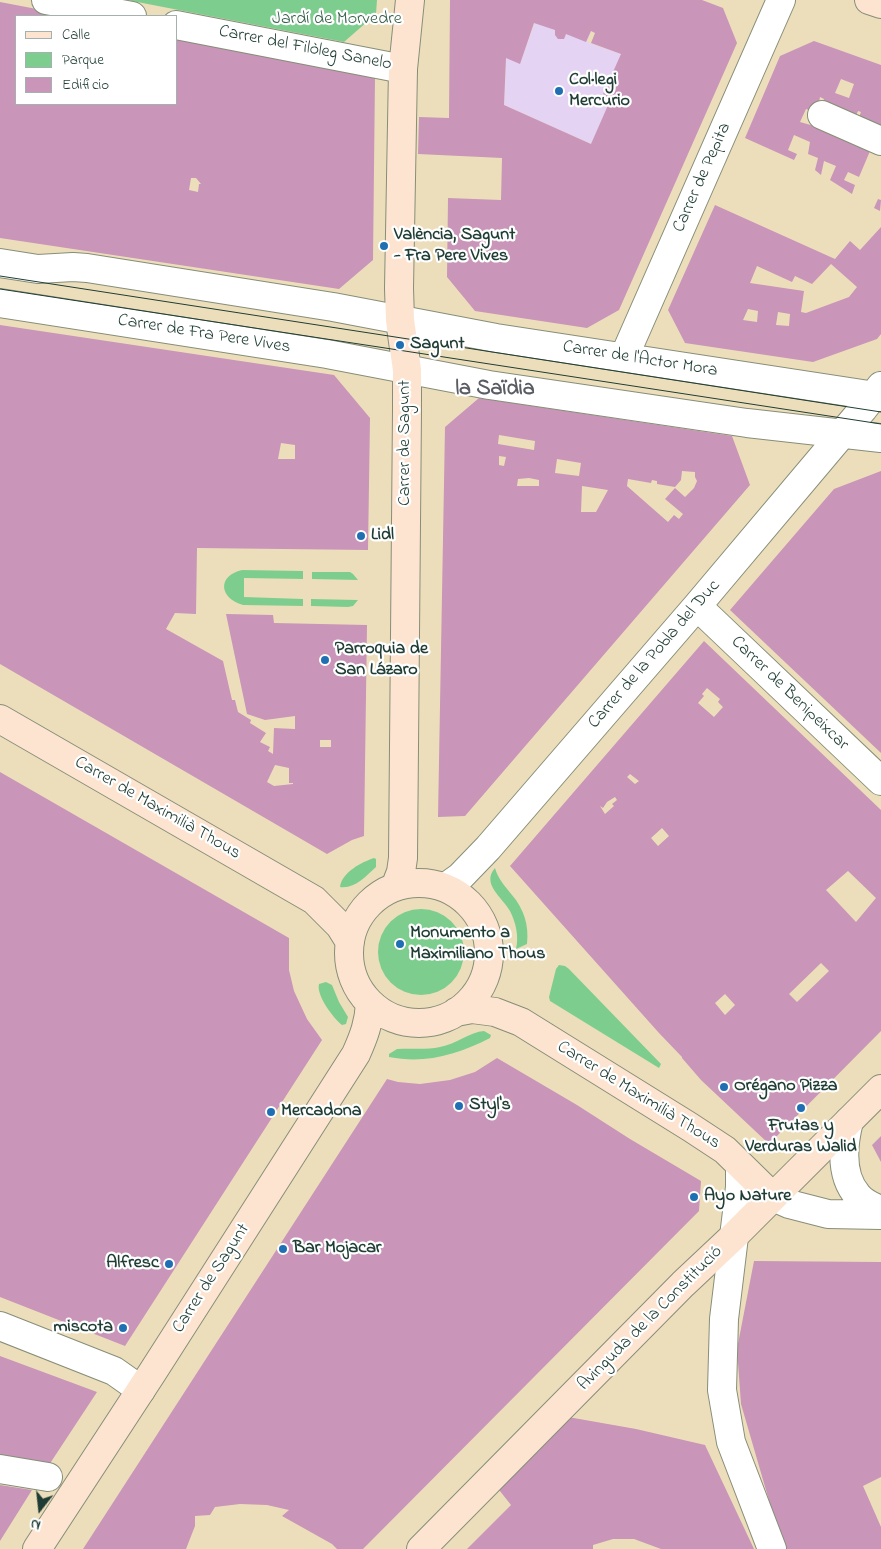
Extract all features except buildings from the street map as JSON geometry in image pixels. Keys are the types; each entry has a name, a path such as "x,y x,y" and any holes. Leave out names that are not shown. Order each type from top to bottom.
{"street":[{"path":"46,0 127,15"},
{"name":"Carrer de Sagunt","path":"396,885 401,872 403,858 407,370 400,320 399,288 403,69 410,0"},
{"name":"Carrer de Pepita","path":"624,357 781,0"},
{"path":"869,0 881,4"},
{"name":"Carrer del Filòleg Sanelo","path":"178,25 403,69"},
{"path":"822,115 881,141"},
{"path":"0,263 38,269 87,268 333,307 400,320"},
{"name":"Carrer de Fra Pere Vives","path":"0,303 327,354 407,370"},
{"name":"Carrer de l'Actor Mora","path":"400,320 496,338 878,393"},
{"path":"407,370 489,385 720,419 849,425 881,438"},
{"name":"Carrer de la Pobla del Duc","path":"446,887 460,878 488,848 878,393"},
{"name":"Carrer de Benipeixcar","path":"697,606 881,781"},
{"name":"Carrer de Maximilià Thous","path":"0,719 314,900 340,926 350,942"},
{"path":"415,882 446,887 457,892 466,901 483,926 487,941 487,972 471,1001 456,1012 436,1021 415,1023 394,1018 370,1003 362,994 353,977 349,958 350,942 356,921 369,904 396,885 415,882"},
{"name":"Carrer de Maximilià Thous","path":"314,900 335,905 369,904"},
{"name":"Carrer de Maximilià Thous","path":"487,972 491,987 521,1022"},
{"name":"Carrer de Sagunt","path":"37,1549 356,1054 365,1035 370,1003"},
{"name":"Carrer de Maximilià Thous","path":"456,1012 472,1009 495,1012 521,1022 725,1150 773,1197"},
{"name":"Avinguda de la Constitució","path":"421,1549 683,1284 733,1237 881,1089"},
{"path":"849,1121 844,1138 848,1181 858,1196 868,1204 881,1210"},
{"path":"740,1166 740,1186 724,1319 722,1390 731,1442 772,1549"},
{"path":"773,1197 789,1204 828,1214 881,1215"},
{"path":"683,1284 702,1280 715,1286 721,1296 724,1319"},
{"path":"0,1326 114,1371 141,1390"},
{"path":"0,1469 48,1478"}],"shaded area":[{"name":"Col·legi Mercurio","path":"543,0 602,0 587,42 629,57 627,160 504,105 506,58 520,63"}],"green space":[{"name":"Jardí de Morvedre","path":"127,0 377,0 376,14 344,42"},
{"path":"242,570 303,571 303,579 244,578 244,597 303,599 303,606 243,605 235,602 226,592 225,582 228,577"},
{"path":"312,572 350,572 358,580 312,579"},
{"path":"311,599 358,600 353,606 348,607 311,606"},
{"path":"374,858 376,859 376,867 364,878 350,886 340,887 348,872"},
{"path":"495,868 500,879 520,906 525,918 527,944 516,949 517,934 514,920 510,911 491,885 491,874"},
{"path":"421,909 437,912 445,916 457,928 461,936 464,952 461,968 457,976 445,988 437,992 421,995 405,992 397,988 385,976 381,968 378,952 381,936 385,928 397,916 405,912"},
{"path":"559,965 569,969 661,1064 659,1068 550,1001 549,997 556,969"},
{"path":"326,982 332,985 348,1017 346,1024 342,1025 338,1022 320,994 319,984"},
{"path":"484,1031 491,1035 490,1038 453,1053 428,1059 389,1057 389,1054 397,1049 440,1047"}],"tram line":[{"path":"0,276 881,412"},
{"path":"0,289 881,424"}],"place":[{"name":"Col·legi Mercurio","path":"559,91"},
{"name":"València, Sagunt - Fra Pere Vives","path":"384,246"},
{"name":"Sagunt","path":"400,345"},
{"name":"Lidl","path":"361,536"},
{"name":"Parroquia de San Lázaro","path":"325,660"},
{"name":"Monumento a Maximiliano Thous","path":"400,944"},
{"name":"Orégano Pizza","path":"724,1087"},
{"name":"Styl's","path":"459,1106"},
{"name":"Frutas y Verduras Walid","path":"801,1108"},
{"name":"Mercadona","path":"271,1112"},
{"name":"Ayo Nature","path":"694,1197"},
{"name":"Bar Mojacar","path":"283,1249"},
{"name":"Alfresc","path":"169,1264"},
{"name":"miscota","path":"123,1328"}],"district":[{"name":"la Saïdia","path":"495,390"}]}
